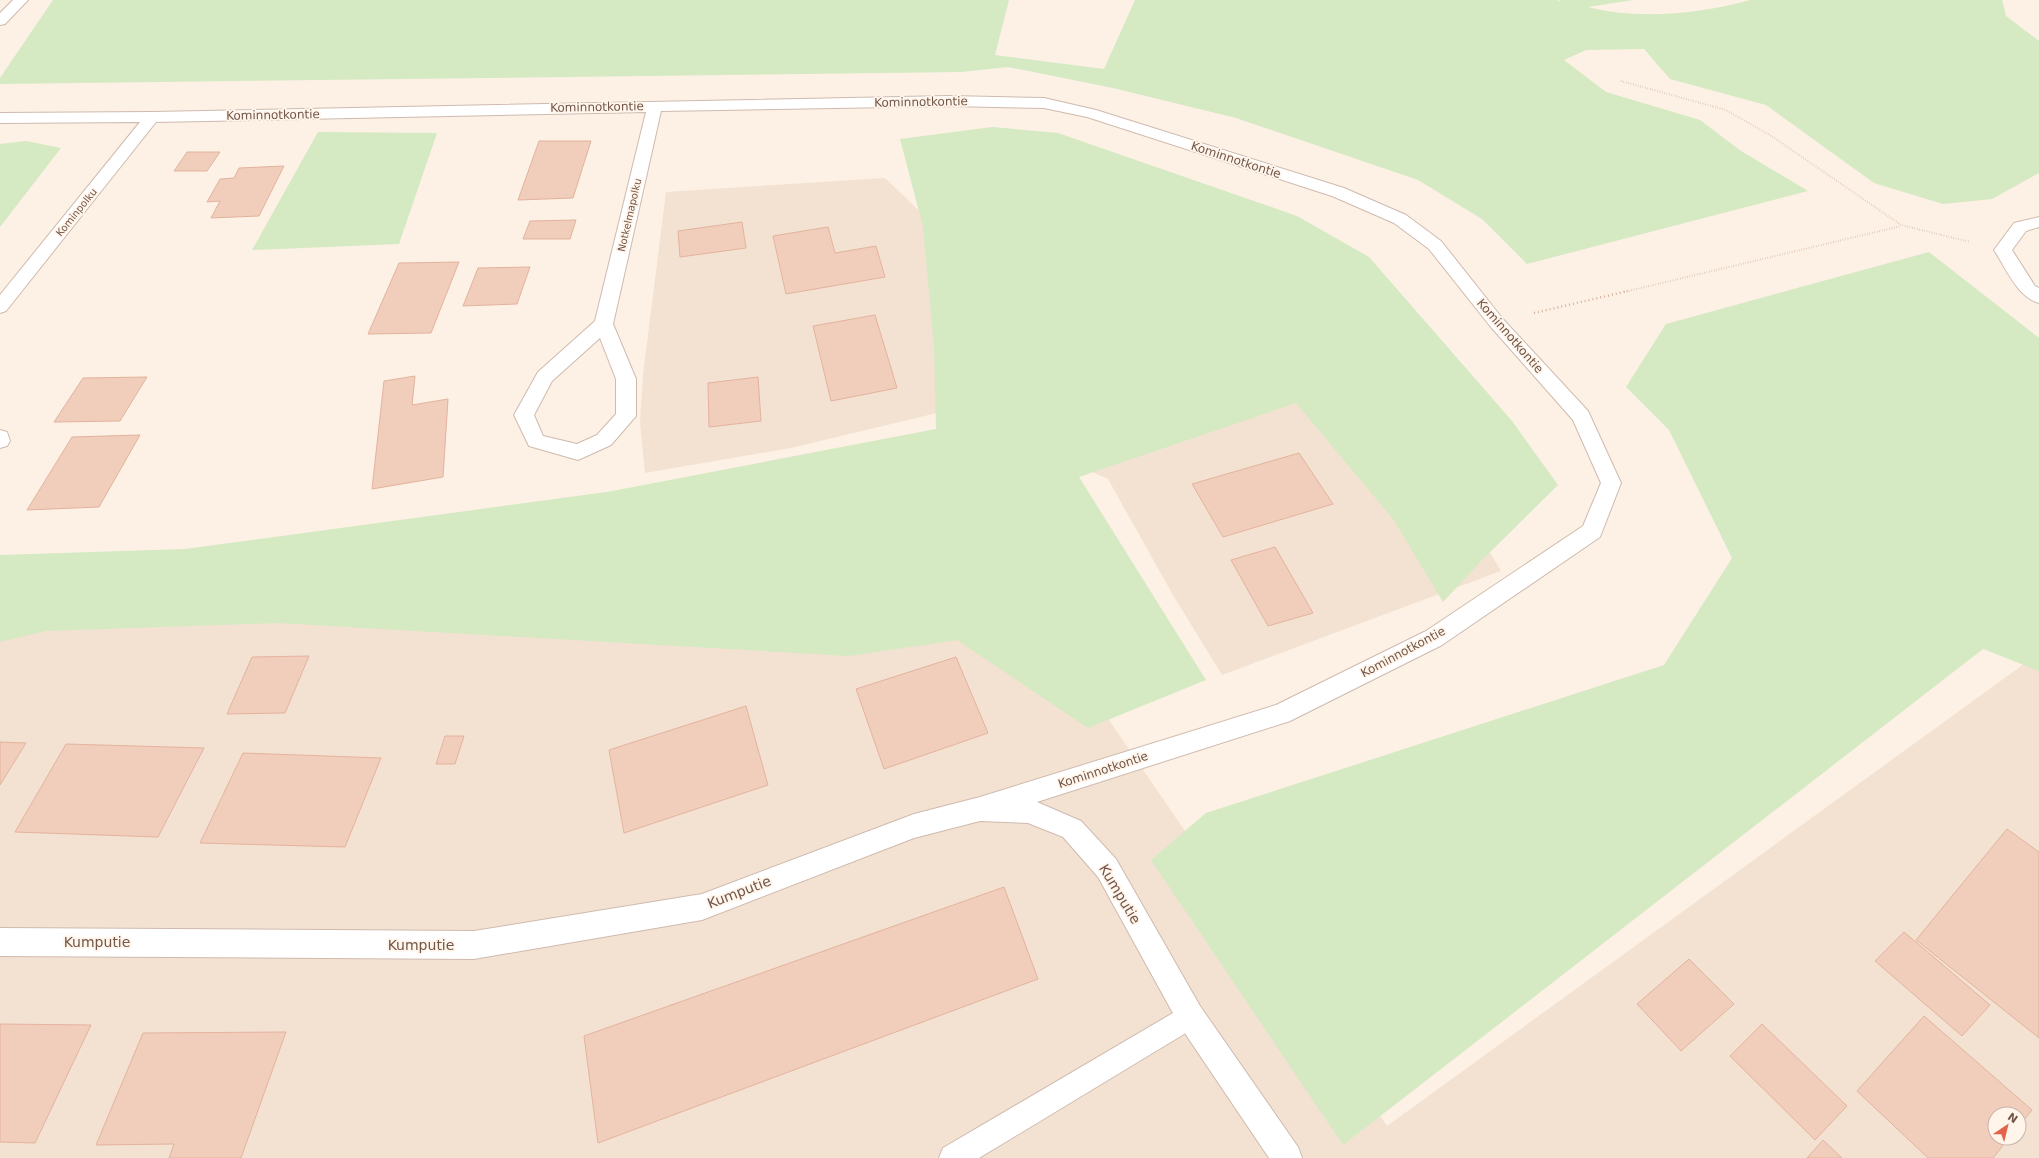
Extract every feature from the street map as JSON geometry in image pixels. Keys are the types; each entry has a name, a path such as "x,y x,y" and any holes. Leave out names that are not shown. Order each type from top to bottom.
{"street":[{"path":"0,21 21,0"},
{"name":"Kominnotkontie","path":"0,118 152,117 950,101 1044,103 1091,113 1338,192 1400,219 1435,245 1496,322 1581,416 1611,483 1592,531 1434,638 1282,714 980,809"},
{"name":"Notkelmapolku","path":"604,324 654,106"},
{"name":"Kominpolku","path":"0,307 152,117"},
{"path":"2039,222 2020,227 2003,250 2029,290 2039,297"},
{"path":"604,324 626,379 626,416 604,440 578,452 536,441 524,415 545,377 604,324"},
{"path":"0,437 0,442"},
{"name":"Kumputie","path":"0,942 474,945 702,907 914,826 980,809 1029,811 1072,830 1108,868 1190,1016 1287,1158"}],"lane":[{"path":"953,1158 1190,1016"}],"path":[{"path":"1621,81 1726,110 1773,137 1901,226 2003,250"},
{"path":"1496,322 1901,226"}],"shaded area":[{"path":"885,178 983,272 1301,389 1465,511 1501,571 1222,675 1173,595 1108,479 1023,442 937,413 791,448 645,473 640,422 643,375 666,192"},
{"path":"0,612 1035,612 1387,1126 2039,653 2039,1158 0,1158"}],"green space":[{"path":"53,0 1009,0 995,55 1104,69 1135,0 1557,0 1561,2 1559,0 1633,0 1588,7 1627,13 1669,14 1711,9 1750,0 2002,0 2006,16 2039,41 2039,173 1992,199 1943,204 1874,183 1766,105 1670,79 1644,49 1586,50 1564,60 1606,92 1700,120 1741,151 1808,191 1527,264 1482,219 1418,180 1236,118 1113,88 1008,67 961,72 0,84 0,78"},
{"path":"992,127 1058,133 1297,216 1369,257 1512,421 1558,485 1482,560 1443,602 1393,519 1296,403 1079,477 1206,680 1088,728 957,640 849,656 278,623 46,631 0,642 0,555 185,549 607,492 936,429 934,348 923,227 900,139"},
{"path":"318,132 437,133 399,244 252,250"},
{"path":"26,141 61,148 0,227 0,144"},
{"path":"1929,252 2039,338 2039,671 1983,649 1343,1145 1151,860 1206,813 1664,665 1732,558 1669,430 1626,387 1666,324"}],"building":[{"path":"539,141 591,141 573,198 518,200"},
{"path":"187,152 220,152 207,171 174,171"},
{"path":"284,166 259,216 211,218 220,201 207,202 220,179 234,178 239,168"},
{"path":"576,220 570,239 523,239 530,221"},
{"path":"742,222 746,248 680,257 678,231"},
{"path":"828,227 835,253 876,246 885,277 786,294 773,236"},
{"path":"459,262 431,333 368,334 399,263"},
{"path":"530,267 517,304 463,306 478,268"},
{"path":"875,315 897,388 831,401 813,326"},
{"path":"415,376 412,405 448,399 443,477 372,489 384,381"},
{"path":"147,377 120,421 54,422 83,378"},
{"path":"758,377 761,421 709,427 708,383"},
{"path":"140,435 99,507 27,510 72,437"},
{"path":"1299,453 1333,504 1223,537 1192,484"},
{"path":"1275,547 1313,613 1268,626 1231,560"},
{"path":"309,656 285,713 227,714 252,657"},
{"path":"956,657 988,733 884,769 856,689"},
{"path":"746,706 768,785 624,833 609,750"},
{"path":"445,736 464,736 455,764 436,764"},
{"path":"0,742 26,743 0,785"},
{"path":"66,744 204,748 158,837 15,832"},
{"path":"243,753 381,758 345,847 200,843"},
{"path":"2007,829 2039,852 2039,1038 1916,940"},
{"path":"1004,887 1038,979 598,1143 584,1036"},
{"path":"1904,932 1990,1005 1962,1036 1875,961"},
{"path":"1689,959 1734,1004 1681,1051 1637,1004"},
{"path":"1924,1016 2032,1110 2027,1116 2027,1106 1987,1106 1987,1146 2003,1146 1993,1158 1928,1158 1857,1091"},
{"path":"0,1024 91,1025 35,1143 0,1142"},
{"path":"1762,1024 1847,1106 1815,1140 1730,1056"},
{"path":"286,1032 241,1158 169,1158 174,1144 96,1145 143,1033"},
{"path":"1823,1140 1842,1158 1807,1158"}]}
